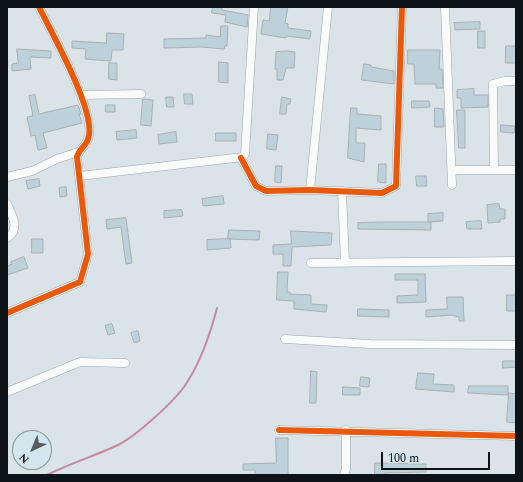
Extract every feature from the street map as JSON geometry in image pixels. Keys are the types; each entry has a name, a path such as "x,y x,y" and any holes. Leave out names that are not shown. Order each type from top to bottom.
{"street":[{"path":"7,313 80,282 88,254 77,157 78,152 88,139 89,127 82,95 39,7"},
{"path":"80,176 241,158 245,154 254,7"},
{"path":"310,190 328,7"},
{"path":"241,158 256,186 266,191 310,190 382,193 396,186 402,7"},
{"path":"445,7 452,185"},
{"path":"494,170 493,84 505,80 516,81"},
{"path":"82,95 141,94"},
{"path":"7,177 32,171 57,159 78,152"},
{"path":"452,170 516,170"},
{"path":"342,191 345,263"},
{"path":"7,204 15,224 14,232 7,238"},
{"path":"311,263 516,261"},
{"path":"285,339 370,344 516,345"},
{"path":"7,392 80,362 125,363"},
{"path":"279,430 346,430 516,436"},
{"path":"344,475 346,469 346,430"}],"building":[{"path":"213,7 222,7 222,10 248,15 247,27 225,22 226,15 212,13"},
{"path":"271,7 288,7 285,23 288,24 288,28 311,31 310,39 287,36 286,38 261,34 263,20 269,21"},
{"path":"480,22 480,29 455,30 454,23"},
{"path":"221,26 228,26 227,46 225,46 224,49 202,47 164,48 164,39 206,38 206,35 220,37"},
{"path":"478,31 485,31 485,48 478,48"},
{"path":"107,33 124,34 123,50 112,50 111,61 85,59 86,49 72,48 72,41 106,43"},
{"path":"506,46 516,46 516,63 506,63"},
{"path":"17,49 51,51 51,58 30,57 31,69 12,71 12,64 18,63"},
{"path":"408,50 440,50 439,69 442,69 443,88 436,88 436,84 415,84 414,64 408,64"},
{"path":"276,52 295,52 294,68 286,68 283,80 277,80 277,69 275,69"},
{"path":"219,62 228,63 228,83 219,82"},
{"path":"109,63 117,63 117,80 109,79"},
{"path":"364,64 371,65 371,67 394,71 394,84 362,80"},
{"path":"474,89 474,95 488,95 488,107 461,108 461,98 457,98 457,90"},
{"path":"184,94 192,94 193,104 185,104"},
{"path":"35,95 39,114 78,105 82,123 43,133 47,148 38,150 35,135 31,136 27,117 33,116 29,96"},
{"path":"166,97 173,97 174,107 167,107"},
{"path":"282,97 291,99 290,104 287,104 286,114 280,114"},
{"path":"143,99 153,100 151,126 141,125"},
{"path":"412,101 429,101 430,107 412,108"},
{"path":"106,105 115,105 115,112 106,112"},
{"path":"351,108 357,108 357,114 381,116 381,130 356,128 356,143 365,143 364,162 348,158"},
{"path":"435,108 443,109 444,127 435,127"},
{"path":"457,110 465,110 465,148 459,148"},
{"path":"501,125 515,126 514,133 501,132"},
{"path":"136,130 137,138 117,140 116,132"},
{"path":"176,132 177,142 159,144 158,135"},
{"path":"216,133 236,133 236,141 216,141"},
{"path":"268,134 278,135 276,150 267,149"},
{"path":"379,164 386,164 386,183 378,182"},
{"path":"276,166 282,166 281,183 275,182"},
{"path":"416,176 426,176 427,186 417,186"},
{"path":"39,179 40,186 28,189 26,181"},
{"path":"66,187 67,196 60,197 59,188"},
{"path":"223,196 224,204 203,206 202,199"},
{"path":"499,204 500,209 505,209 505,219 500,219 500,222 488,223 487,205"},
{"path":"182,210 183,216 164,218 164,211"},
{"path":"443,213 443,221 428,222 428,214"},
{"path":"126,218 132,263 126,264 121,227 107,229 106,220"},
{"path":"481,221 482,229 467,229 466,222"},
{"path":"431,222 431,230 358,229 358,223"},
{"path":"229,230 260,231 259,240 228,239"},
{"path":"291,231 332,233 331,245 292,247 291,266 283,266 283,254 273,254 273,245 291,244"},
{"path":"32,239 43,239 43,253 32,253"},
{"path":"230,239 231,248 207,250 207,240"},
{"path":"24,257 28,268 7,275 7,266 12,264 11,262"},
{"path":"278,272 288,272 287,292 290,292 290,294 311,295 311,304 327,305 326,312 294,309 294,301 277,300"},
{"path":"425,274 426,302 397,303 397,296 418,295 418,280 395,280 395,275"},
{"path":"507,295 516,295 516,311 507,311"},
{"path":"447,297 463,297 464,321 459,321 459,317 451,315 426,317 426,310 447,309"},
{"path":"358,309 389,310 389,317 358,316"},
{"path":"112,324 115,333 108,335 105,326"},
{"path":"138,331 140,341 134,343 131,333"},
{"path":"503,361 516,361 516,367 503,368"},
{"path":"311,371 317,372 316,403 310,403"},
{"path":"418,373 434,374 433,384 454,385 454,392 416,389"},
{"path":"361,377 370,378 369,387 360,386"},
{"path":"469,386 508,386 508,395 468,393"},
{"path":"343,387 360,388 360,395 343,395"},
{"path":"509,393 516,394 516,423 507,422"},
{"path":"276,438 288,438 288,475 255,475 255,470 243,470 243,464 276,463"},
{"path":"375,463 426,464 426,472 385,473 385,475 375,475"}],"waterway":[{"path":"47,475 118,445 145,426 164,408 181,391 201,357 217,308"}],"cycle path":[{"path":"7,313 80,282 88,254 77,157 88,139 89,127 86,111 72,73 39,7"},
{"path":"241,158 256,186 266,191 310,190 382,193 396,186 402,7"},
{"path":"279,430 516,436"}]}
